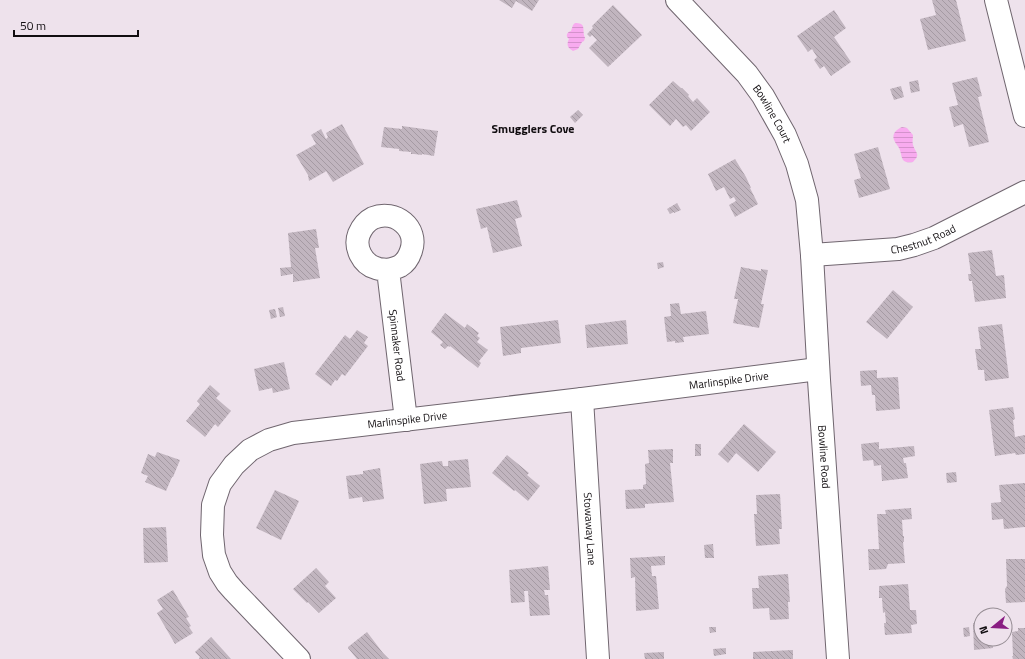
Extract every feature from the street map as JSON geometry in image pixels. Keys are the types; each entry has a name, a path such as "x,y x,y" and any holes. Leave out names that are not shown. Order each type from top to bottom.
{"street":[{"name":"Bowline Court","path":"677,0 747,74 764,96 785,135 797,164 807,200 812,255"},
{"path":"996,0 1025,116"},
{"name":"Chestnut Road","path":"812,255 898,249 914,245 934,238 1025,192"},
{"name":"Bowline Road","path":"812,255 818,369 838,659"},
{"name":"Spinnaker Road","path":"388,270 406,420"},
{"name":"Marlinspike Drive","path":"299,659 227,583 220,572 214,556 212,535 213,505 220,484 234,465 250,450 269,440 293,433 582,399 818,369"},
{"name":"Stowaway Lane","path":"582,399 598,659"}],"shaded area":[{"path":"575,23 582,25 585,38 578,49 573,51 568,46 569,39 567,35"},
{"path":"902,127 907,128 913,135 913,144 917,157 913,162 905,162 903,160 893,137 894,133"}],"building":[{"path":"499,0 539,0 532,11 516,1 512,8"},
{"path":"932,0 956,0 966,41 928,50 920,19 936,15"},
{"path":"613,5 642,35 608,67 589,48 597,40 592,35 590,37 587,34 593,28 592,26"},
{"path":"834,10 846,28 834,37 851,62 831,76 824,66 820,69 814,60 817,57 812,49 808,52 797,36"},
{"path":"977,77 982,96 978,97 989,142 969,147 963,124 954,127 949,107 958,105 952,83"},
{"path":"918,80 920,91 911,93 909,82"},
{"path":"673,81 689,95 688,96 693,102 697,98 710,112 691,131 686,125 683,127 676,119 670,126 649,105"},
{"path":"901,86 904,97 894,100 890,89"},
{"path":"578,110 583,115 575,123 570,117"},
{"path":"342,124 364,164 333,182 326,171 309,181 308,175 296,155 316,144 311,135 321,129 326,139 328,137 326,133"},
{"path":"402,126 438,131 434,156 411,154 411,152 399,151 399,149 381,147 384,127 402,129"},
{"path":"878,147 890,189 859,198 854,180 861,178 854,154"},
{"path":"735,159 746,177 758,204 735,217 729,205 736,201 734,197 730,199 724,187 716,191 708,174"},
{"path":"517,200 522,217 515,219 522,246 493,253 487,227 481,229 476,209"},
{"path":"677,203 681,210 670,214 667,209"},
{"path":"316,229 319,248 315,248 320,278 293,282 293,274 281,276 280,268 291,267 288,233"},
{"path":"992,250 996,276 1004,275 1006,298 975,302 972,281 969,281 968,274 971,274 968,253"},
{"path":"663,262 664,267 658,269 657,263"},
{"path":"741,267 761,271 761,269 768,270 761,304 764,304 759,328 733,323 738,299 734,299"},
{"path":"893,290 913,307 887,339 866,322"},
{"path":"679,303 681,314 706,311 709,334 683,337 684,342 667,342 664,317 671,316 670,304"},
{"path":"283,307 285,316 280,317 278,308"},
{"path":"275,309 277,317 271,319 269,310"},
{"path":"445,313 465,328 467,324 479,333 477,336 480,338 477,342 488,350 479,361 481,363 478,368 450,346 445,349 440,345 443,342 431,332"},
{"path":"558,320 561,343 521,348 521,353 503,356 500,327"},
{"path":"626,320 628,344 587,348 585,325"},
{"path":"1002,324 1009,378 985,381 984,370 978,370 975,349 981,349 978,327"},
{"path":"357,330 368,337 364,343 368,346 345,376 342,374 331,386 315,374 345,335 350,339"},
{"path":"284,362 290,389 273,393 272,388 259,391 254,369"},
{"path":"877,370 877,378 898,377 900,409 876,411 875,395 872,395 871,385 861,386 860,371"},
{"path":"210,385 220,394 216,398 231,411 218,427 215,424 205,437 186,421 200,404 197,401"},
{"path":"1013,407 1015,437 1025,435 1025,454 1016,455 1015,453 995,456 989,410"},
{"path":"744,424 776,452 758,472 736,453 728,463 718,454"},
{"path":"879,442 879,449 914,446 915,456 903,458 904,463 906,463 908,478 882,481 881,465 874,466 873,460 863,461 861,444"},
{"path":"695,444 701,444 701,456 695,456"},
{"path":"673,449 673,463 670,463 674,502 645,504 645,508 626,509 625,490 643,489 643,485 646,484 645,464 649,463 648,450"},
{"path":"157,452 180,460 166,491 145,482 148,476 141,473 148,454 155,457"},
{"path":"507,455 529,473 527,475 540,486 528,501 492,473"},
{"path":"468,459 471,487 446,489 447,501 424,504 420,464 442,461 443,466 448,466 448,461"},
{"path":"380,468 384,499 363,502 362,497 349,499 346,476 363,474 363,471"},
{"path":"956,472 957,482 947,483 946,473"},
{"path":"1025,483 1025,527 1004,529 1003,519 992,520 991,503 1001,502 999,485"},
{"path":"275,490 299,501 281,540 256,528"},
{"path":"780,494 782,529 779,529 780,544 756,546 754,514 757,514 756,495"},
{"path":"911,508 912,519 902,520 905,563 888,564 886,569 869,570 868,549 879,549 877,514 886,514 885,510"},
{"path":"166,527 168,562 144,563 143,528"},
{"path":"713,544 714,558 705,558 704,545"},
{"path":"665,556 665,565 651,566 652,576 656,576 659,609 636,611 635,577 631,578 630,558"},
{"path":"1006,559 1025,559 1025,602 1006,603"},
{"path":"548,566 550,590 544,590 545,595 548,595 550,615 530,616 528,591 524,591 525,602 511,603 509,570"},
{"path":"316,568 329,582 325,586 336,598 319,613 293,589"},
{"path":"788,574 790,602 788,602 789,619 770,620 769,608 753,609 752,588 759,588 758,576"},
{"path":"908,584 910,610 916,610 917,624 911,625 912,633 885,635 885,612 883,613 882,598 879,598 879,586"},
{"path":"173,590 189,617 186,618 193,633 175,644 157,613 163,609 157,600"},
{"path":"709,627 716,627 716,632 710,633"},
{"path":"969,627 970,636 964,637 963,628"},
{"path":"1018,628 1025,628 1025,659 1013,659 1012,656 1013,632 1018,631"},
{"path":"367,632 389,659 357,659 348,648"},
{"path":"211,637 231,659 199,659 200,657 195,652"},
{"path":"974,647 993,647 993,648 974,650"},
{"path":"726,648 726,654 714,656 713,649"},
{"path":"793,650 793,659 753,659 753,652"},
{"path":"664,652 664,659 645,659 644,653"}],"district":[{"name":"Smugglers Cove","path":"533,128"}]}
